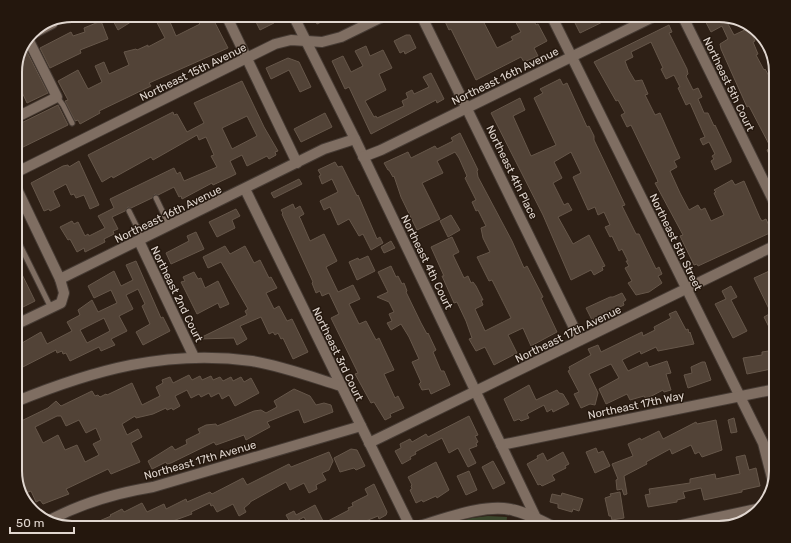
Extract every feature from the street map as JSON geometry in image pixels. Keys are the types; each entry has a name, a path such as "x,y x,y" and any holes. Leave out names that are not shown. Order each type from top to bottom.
{"street":[{"path":"229,22 297,163"},
{"name":"Northeast 4th Court","path":"296,22 355,139 537,520"},
{"name":"Northeast 15th Avenue","path":"22,170 275,44 291,40 322,42 341,37 372,22"},
{"name":"Northeast 4th Place","path":"424,22 467,107 580,340"},
{"name":"Northeast 5th Street","path":"554,22 763,443 769,466"},
{"name":"Northeast 16th Avenue","path":"363,157 381,150 643,22"},
{"name":"Northeast 5th Court","path":"685,22 769,192"},
{"path":"22,114 57,97 30,45"},
{"name":"Northeast 16th Avenue","path":"60,279 245,190 324,149 355,139"},
{"name":"Northeast 3rd Court","path":"245,190 408,521"},
{"path":"22,200 60,279 64,293 61,303 22,322"},
{"name":"Northeast 2nd Court","path":"141,240 194,357"},
{"name":"Northeast 17th Avenue","path":"369,442 687,290 769,249"},
{"path":"22,399 84,376 126,365 194,357 253,361 341,386"},
{"name":"Northeast 17th Way","path":"501,445 769,390"},
{"name":"Northeast 17th Avenue","path":"55,518 75,507 94,500 121,492 153,487 361,426"},
{"path":"440,521 469,513 494,509 514,510 537,520"},
{"path":"703,521 749,511"}],"lane":[{"path":"57,97 72,123"},
{"path":"156,198 169,226"},
{"path":"129,211 141,240"},
{"path":"22,249 51,308"}],"green space":[{"path":"488,516 507,517 507,521 461,521"}],"building":[{"path":"101,22 108,39 80,50 81,53 50,68 40,48 71,32 73,36 85,32 84,28"},
{"path":"114,22 131,22 118,30"},
{"path":"157,22 170,22 176,36 200,24 198,22 215,22 228,48 149,83 151,86 99,111 100,113 80,124 78,120 75,121 65,101 68,100 58,81 78,70 88,89 102,82 95,66 104,62 109,74 129,65 124,52 137,50 148,45 148,47 165,38"},
{"path":"256,22 274,22 274,23 260,30"},
{"path":"445,22 484,22 497,48 513,40 511,37 521,32 516,22 534,22 536,25 538,24 547,41 534,48 538,56 524,62 521,57 476,80 451,29 449,30"},
{"path":"574,22 603,22 580,33"},
{"path":"706,22 730,23 728,24 734,35 746,29 752,34 758,54 756,55 769,76 769,144 749,106 747,107 721,49 720,44 728,39 722,26 711,32"},
{"path":"669,25 672,32 669,33 687,69 688,74 686,76 693,90 698,88 702,97 698,99 704,113 708,113 731,159 731,162 715,170 711,161 714,159 712,156 715,154 709,142 703,145 700,139 705,137 690,103 686,105 674,75 666,79 661,69 663,68 651,42 631,52 633,57 625,61 628,69 635,81 642,80 648,94 645,95 655,115 660,113 680,158 674,161 677,167 670,171 680,193 689,210 698,205 701,210 705,208 711,221 724,215 714,190 732,180 735,185 744,181 760,218 762,221 766,219 769,226 769,233 698,266 697,264 694,265 680,236 683,235 655,183 658,182 657,179 631,125 627,127 621,115 625,113 618,100 616,101 594,62"},
{"path":"406,35 410,35 416,48 405,54 404,51 400,53 394,41"},
{"path":"366,46 370,56 383,50 392,68 379,74 386,90 365,101 374,117 376,116 377,118 404,106 402,101 408,98 406,93 412,90 414,94 429,87 423,77 431,73 444,99 437,103 436,100 371,134 349,87 345,89 332,61 343,56 351,72 363,66 355,51"},
{"path":"27,51 48,93 27,103 22,92 22,69"},
{"path":"288,58 299,62 311,87 300,92 289,70 271,79 266,68"},
{"path":"560,79 563,85 567,83 587,127 589,126 594,136 594,140 625,205 622,206 636,234 639,234 656,269 659,267 662,274 658,276 662,283 649,292 636,295 628,283 632,281 625,268 629,266 626,261 628,261 622,249 619,251 612,236 610,237 605,227 610,225 604,212 598,215 595,207 588,210 573,177 581,173 571,152 554,162 562,178 553,183 564,205 568,203 572,210 558,217 573,244 589,235 605,266 602,267 603,270 594,275 591,270 571,280 543,215 491,113 520,98 525,110 513,116 531,156 556,145 534,98 543,93 540,89"},
{"path":"242,81 264,127 278,151 275,152 276,155 269,159 267,156 247,166 242,155 230,161 236,174 213,185 212,183 182,199 181,196 179,197 174,187 158,195 155,194 152,198 131,208 128,207 125,211 112,217 118,229 113,231 114,234 104,239 105,242 85,252 84,248 77,252 70,239 68,240 60,227 72,221 74,224 78,222 85,236 88,234 89,236 105,228 98,216 114,208 110,199 174,168 177,174 180,172 184,181 217,167 211,156 214,155 206,137 199,140 197,135 153,160 151,157 113,178 112,176 102,182 88,155 173,112 174,115 177,114 187,132 204,123 194,103","holes":["247,116 257,136 232,149 222,128"]},
{"path":"58,105 68,125 22,148 22,123"},
{"path":"325,113 332,127 301,142 294,129"},
{"path":"460,133 478,170 478,177 512,241 524,268 527,266 543,297 541,298 557,332 531,346 523,328 508,335 517,353 494,365 485,347 476,351 469,339 472,338 466,321 457,302 454,303 431,247 452,237 459,252 453,255 464,278 468,276 471,283 473,282 476,286 483,300 481,300 483,305 475,309 485,331 511,318 492,280 489,281 477,257 490,252 483,238 481,228 486,226 472,202 476,200 465,178 467,176 459,158 455,152 437,161 443,173 422,183 440,219 417,230 401,197 394,176 393,177 384,163 408,152 411,158 435,146 437,149 453,141 451,138"},
{"path":"79,161 99,205 90,209 84,195 76,198 74,194 71,195 66,184 53,191 60,206 50,211 49,209 44,211 31,183 63,166 68,165 69,167"},
{"path":"335,162 338,167 342,166 357,196 358,195 377,239 380,237 383,243 371,250 363,234 359,236 349,219 338,225 330,207 324,210 320,201 338,192 332,179 322,184 319,176 321,175 318,170"},
{"path":"299,179 302,184 274,198 271,193"},
{"path":"293,204 295,209 300,206 304,214 299,217 310,241 324,234 337,261 326,267 338,292 353,285 360,299 349,304 359,324 366,321 376,340 379,338 394,370 384,374 395,398 398,396 404,408 390,414 391,417 385,420 374,402 371,403 355,374 358,373 331,318 339,314 329,293 322,296 320,291 316,293 312,283 313,282 282,214 283,213 281,210"},
{"path":"236,209 240,216 232,220 235,228 217,237 209,222"},
{"path":"451,215 460,230 448,237 440,221"},
{"path":"196,232 204,249 171,264 166,253 189,241 187,236"},
{"path":"391,241 395,248 384,253 381,247"},
{"path":"225,246 230,254 245,246 254,263 260,260 269,278 271,277 277,288 266,293 274,309 279,306 287,321 292,319 308,352 293,359 283,338 281,339 278,333 275,335 273,332 269,334 261,317 240,326 247,339 237,345 234,338 198,339 247,315 245,311 248,309 221,262 208,268 203,257"},
{"path":"368,256 375,271 357,280 349,262"},
{"path":"136,261 161,318 163,317 170,331 143,345 136,332 150,324 142,306 145,304 138,289 126,295 133,309 119,316 127,331 111,339 115,345 101,351 99,347 70,361 66,353 63,354 62,351 57,353 56,350 22,367 22,343 41,332 47,344 72,331 67,322 80,315 78,310 92,300 98,312 117,303 111,290 94,298 88,286 114,271 121,286 133,280 126,265","holes":["104,318 110,331 87,343 80,330"]},
{"path":"391,266 396,277 398,276 402,284 404,283 406,292 436,350 433,352 441,371 444,371 450,385 431,394 429,389 422,390 419,384 421,382 412,362 419,359 409,337 401,324 391,330 387,323 392,321 389,314 394,312 389,302 377,297 388,292 378,272"},
{"path":"769,271 769,309 754,278"},
{"path":"194,272 198,279 201,278 205,288 218,281 229,304 220,308 218,303 197,314 181,282 185,281 183,277"},
{"path":"22,274 35,301 22,308"},
{"path":"731,286 737,297 731,300 747,331 733,338 715,304 726,299 722,291"},
{"path":"622,293 626,300 623,302 624,305 592,320 586,308"},
{"path":"676,311 686,330 688,329 689,333 690,332 694,344 658,351 656,347 641,354 640,351 622,360 628,371 647,362 649,367 667,361 671,373 666,374 671,390 664,392 663,390 646,399 644,396 630,400 627,394 606,404 599,389 619,378 611,364 589,374 598,393 595,405 590,404 581,408 574,394 579,392 568,371 570,370 569,367 591,355 588,349 598,345 601,352 642,332 643,336 655,330 654,327 671,318 669,314"},
{"path":"769,314 769,327 764,317"},
{"path":"769,351 769,369 747,374 743,358 762,355 762,352"},
{"path":"705,362 711,380 688,388 684,375 692,373 691,367"},
{"path":"189,375 192,380 200,376 202,380 211,376 213,380 220,377 223,381 231,377 233,381 241,377 244,382 251,378 259,393 235,406 229,395 222,399 219,393 211,397 209,393 201,397 199,394 191,398 187,390 175,396 180,406 173,410 172,408 167,410 166,408 153,414 136,418 135,416 122,424 127,435 138,429 142,437 131,443 140,462 111,474 108,469 66,489 69,494 43,504 40,500 36,502 31,491 27,492 22,474 22,421 48,408 56,401 61,406 92,391 95,396 98,395 100,397 132,383 142,405 160,396 156,387 163,383 162,380 170,377 173,383","holes":["57,416 61,416 66,426 79,420 86,433 96,428 101,440 93,444 99,455 85,462 77,445 65,450 58,435 43,443 35,427"]},
{"path":"529,385 536,400 557,390 559,393 563,394 569,404 553,412 552,409 547,412 544,405 527,414 529,418 521,421 519,419 514,421 504,399"},
{"path":"294,389 310,396 316,405 324,403 331,405 333,412 304,423 299,410 297,410 267,422 270,427 246,440 244,435 216,445 214,442 171,463 167,464 166,462 152,469 148,461 172,446 175,450 187,444 186,440 200,433 198,429 206,425 216,424 217,426 254,411 261,410 266,413 277,407 274,401"},
{"path":"469,416 478,435 475,436 478,442 476,443 477,446 469,449 476,463 468,467 458,448 449,453 442,438 415,452 416,454 410,457 411,459 402,464 395,451 401,448 400,444 410,439 412,442 426,434 428,437"},
{"path":"734,418 737,432 731,433 728,420"},
{"path":"716,420 722,450 702,457 699,452 695,454 691,445 672,454 670,449 646,462 647,464 624,476 627,494 624,495 622,489 617,490 616,480 618,479 612,464 633,456 628,444 640,438 641,440 659,431 663,439 696,422 697,424"},
{"path":"596,448 598,453 603,451 610,466 595,473 586,452"},
{"path":"351,449 357,450 365,466 356,470 354,468 340,472 334,458"},
{"path":"329,452 333,461 329,470 322,473 326,480 316,485 317,489 309,493 304,483 290,490 286,482 250,502 244,508 246,512 239,516 233,504 217,512 210,503 191,512 192,514 173,521 99,521 122,509 124,512 142,503 147,512 164,504 166,509 186,499 187,502 210,492 212,494 243,478 247,485 289,464 291,467"},
{"path":"563,452 569,464 565,466 566,468 552,475 555,480 542,486 540,484 538,485 527,464 538,458 537,456 543,453 547,461"},
{"path":"745,455 749,470 756,468 760,486 742,490 742,492 704,500 701,488 683,492 685,498 677,500 677,502 648,507 645,495 650,494 649,489 690,483 690,479 715,474 716,479 740,474 736,457"},
{"path":"493,461 505,483 493,489 482,467"},
{"path":"436,462 449,490 437,498 436,496 423,502 422,500 416,503 410,490 412,489 412,485 408,477"},
{"path":"469,471 477,490 466,495 457,476"},
{"path":"374,484 387,512 386,515 379,519 378,516 366,521 328,521 349,510 348,508 353,506 352,503 368,495 365,489"},
{"path":"620,492 624,518 612,520 611,516 609,516 605,498 611,496 610,494"},
{"path":"562,493 583,499 579,511 573,509 572,512 558,508 558,504 550,502 552,494 561,496"},
{"path":"315,505 323,521 306,521 304,517 297,521 289,521 286,515 294,511 296,515"}]}
